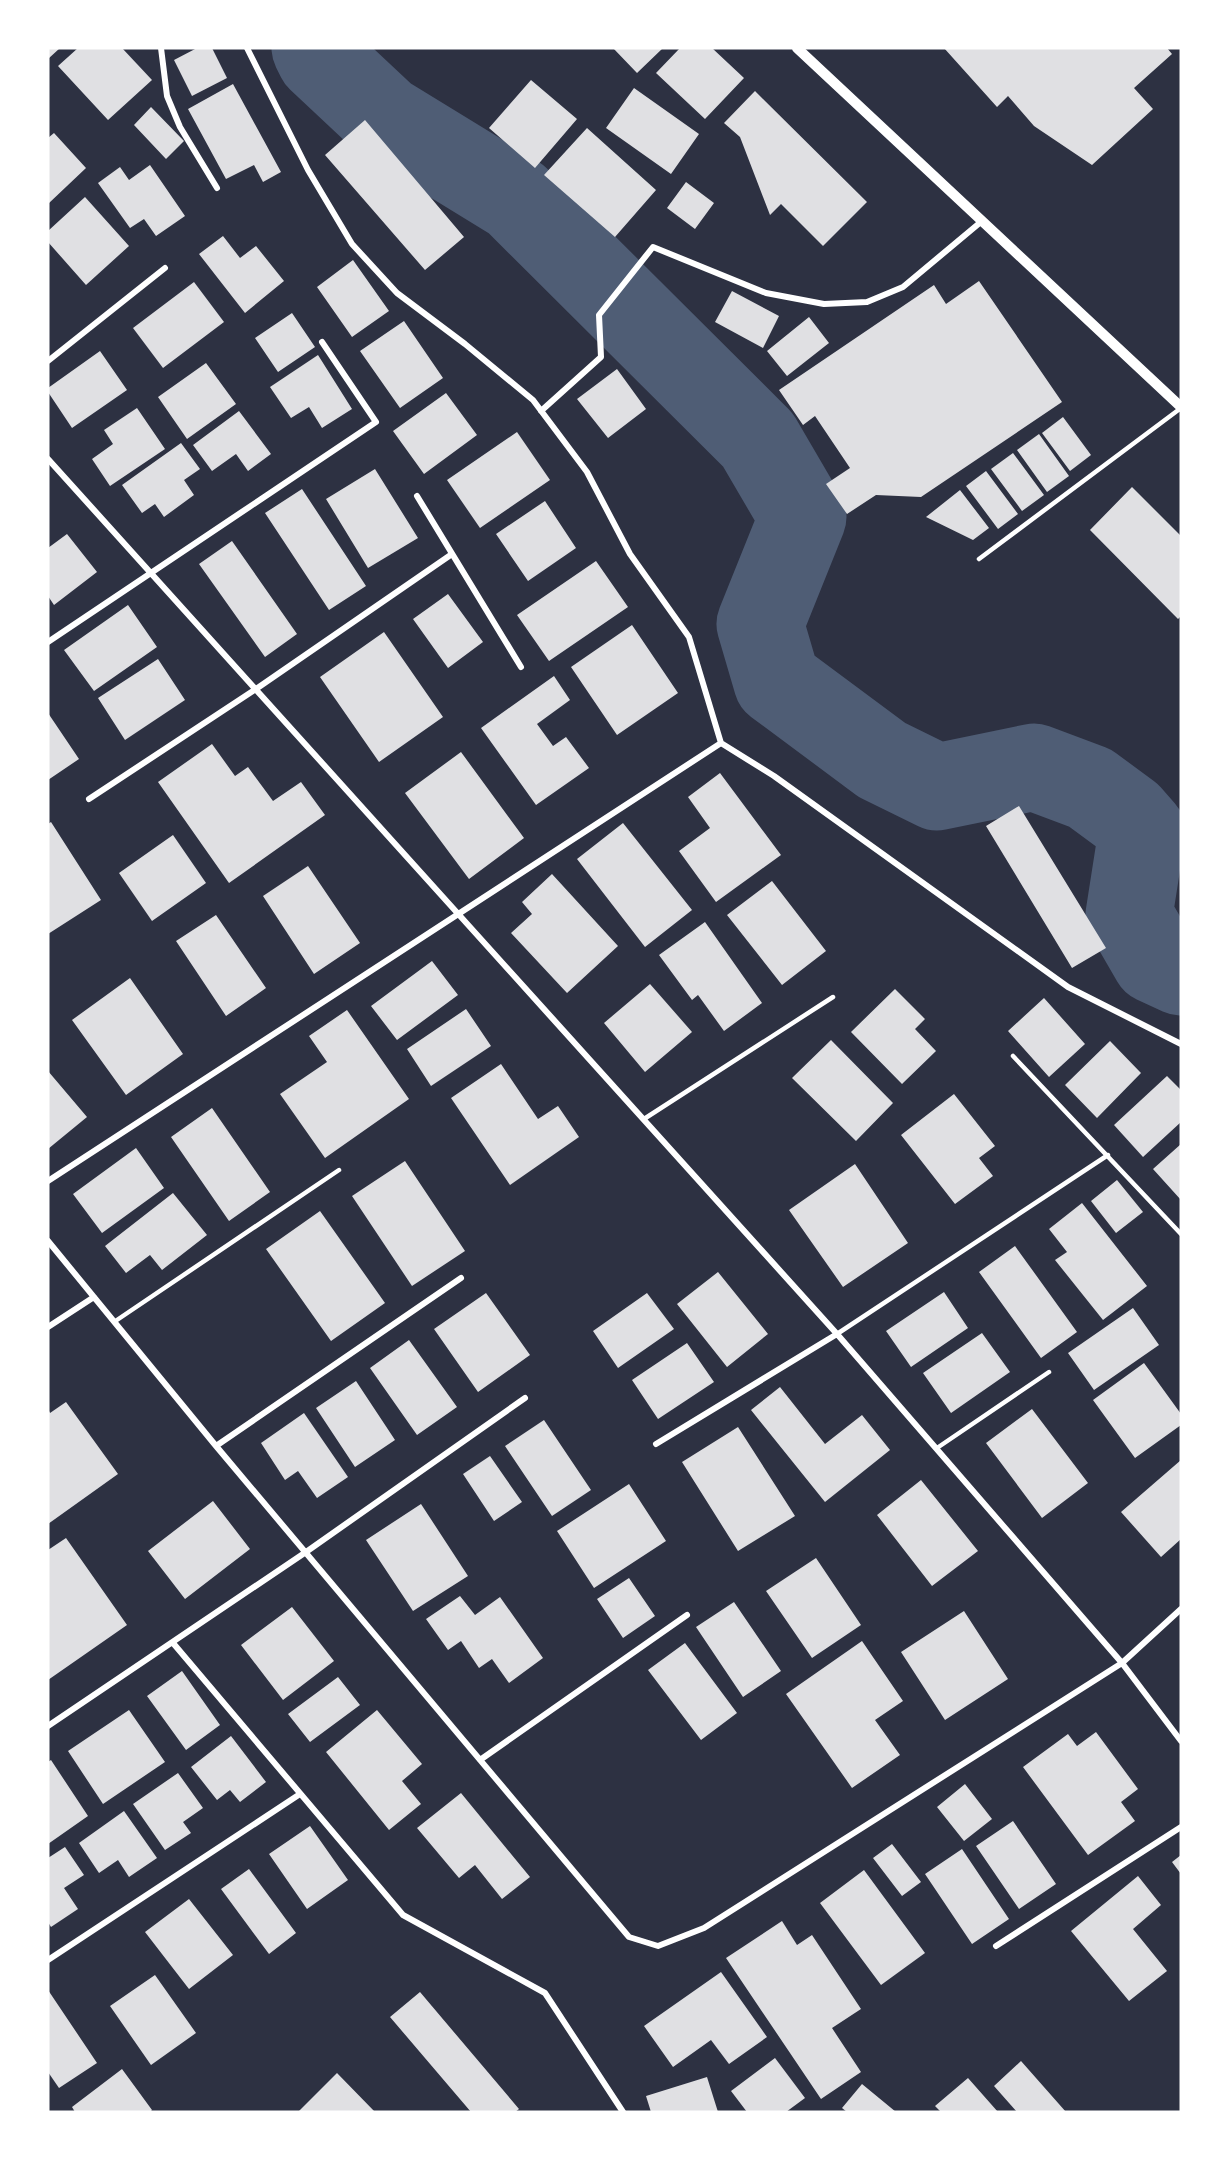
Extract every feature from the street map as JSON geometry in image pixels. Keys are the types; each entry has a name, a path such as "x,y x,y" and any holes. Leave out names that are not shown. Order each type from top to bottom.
{"street":[{"path":"161,48 167,96 180,127 217,188"},
{"path":"247,48 308,170 352,244 397,293 465,344 533,400 587,472 630,554 689,637 721,743 774,776 1068,987 1181,1044"},
{"path":"797,48 1181,407"},
{"path":"541,411 601,357 599,315 652,247 766,293 824,304 867,303 903,287 982,221"},
{"path":"48,361 165,268"},
{"path":"48,642 376,422 321,342"},
{"path":"48,459 837,1334 1122,1663 1181,1741"},
{"path":"417,496 521,667"},
{"path":"89,799 256,689 452,554"},
{"path":"48,1181 721,743"},
{"path":"48,1241 216,1446 629,1937 658,1946 704,1928 1122,1663 1181,1609"},
{"path":"216,1446 461,1278"},
{"path":"48,1327 94,1297"},
{"path":"656,1444 837,1334"},
{"path":"48,1726 174,1643 525,1398"},
{"path":"480,1760 687,1615"},
{"path":"174,1643 403,1915 545,1993 623,2112"},
{"path":"48,1960 300,1794"},
{"path":"996,1946 1181,1827"}],"lane":[{"path":"979,559 1181,407"},
{"path":"644,1119 833,997"},
{"path":"1013,1056 1181,1234"},
{"path":"837,1334 1108,1155"},
{"path":"114,1322 339,1170"},
{"path":"937,1448 1048,1372"}],"building":[{"path":"48,48 60,48 48,59"},
{"path":"78,48 122,48 152,80 108,120 58,66"},
{"path":"197,48 212,48 227,78 192,96 174,60"},
{"path":"613,48 663,48 637,73"},
{"path":"680,48 712,48 744,78 705,119 656,73"},
{"path":"944,48 1167,48 1172,54 1134,88 1153,109 1092,165 1034,126 1008,96 997,107"},
{"path":"531,80 577,119 535,168 489,128"},
{"path":"233,84 281,172 263,182 254,165 226,179 188,109"},
{"path":"634,88 699,134 671,174 606,128"},
{"path":"755,91 867,202 823,246 781,204 770,215 740,137 724,123"},
{"path":"151,107 184,141 166,159 134,125"},
{"path":"365,120 464,237 425,270 325,155"},
{"path":"587,128 656,190 615,237 544,175"},
{"path":"54,133 86,168 48,204 48,138"},
{"path":"150,165 185,216 156,236 144,219 130,228 98,183 120,167 129,180"},
{"path":"686,182 714,203 695,229 667,208"},
{"path":"85,197 129,246 86,285 48,242 48,231"},
{"path":"223,236 240,258 256,246 284,281 245,313 199,254"},
{"path":"353,260 389,311 352,337 317,287"},
{"path":"979,281 1062,402 921,497 876,495 847,514 826,484 850,468 815,416 803,425 779,390 934,285 946,304"},
{"path":"194,282 224,322 163,368 133,328"},
{"path":"732,291 779,316 763,348 715,322"},
{"path":"292,313 315,347 278,372 255,338"},
{"path":"809,317 829,343 787,376 767,351"},
{"path":"404,321 443,378 400,408 360,351"},
{"path":"100,351 127,390 72,428 48,392 48,388"},
{"path":"318,355 352,409 322,428 309,407 291,418 270,387"},
{"path":"206,363 236,404 187,439 158,397"},
{"path":"617,369 646,409 608,438 577,399"},
{"path":"446,393 477,435 424,474 393,431"},
{"path":"137,408 165,449 110,486 92,459 113,444 104,430"},
{"path":"239,411 271,454 248,471 236,454 212,471 193,445"},
{"path":"1063,417 1091,455 1070,471 1042,433"},
{"path":"517,432 550,480 480,528 447,480"},
{"path":"1039,434 1069,476 1047,492 1017,450"},
{"path":"181,443 200,469 184,480 194,495 164,517 155,504 142,513 122,485"},
{"path":"1013,453 1044,495 1022,511 991,469"},
{"path":"375,469 418,538 368,568 326,499"},
{"path":"986,471 1018,514 998,529 966,486"},
{"path":"1132,487 1181,536 1181,616 1178,619 1090,530"},
{"path":"302,489 366,586 329,610 265,513"},
{"path":"960,490 989,528 973,540 926,517"},
{"path":"545,501 576,548 528,581 496,534"},
{"path":"67,534 97,572 54,605 48,596 48,548"},
{"path":"232,541 297,634 265,657 199,564"},
{"path":"596,561 628,607 549,661 517,615"},
{"path":"448,594 483,642 448,668 413,619"},
{"path":"128,605 157,647 94,691 64,650"},
{"path":"632,625 678,693 617,735 571,667"},
{"path":"384,632 443,717 379,762 320,677"},
{"path":"158,659 185,700 125,740 98,698"},
{"path":"554,676 570,700 537,724 553,746 566,737 589,768 536,805 481,728"},
{"path":"48,713 79,759 48,780"},
{"path":"212,744 235,776 248,767 273,801 301,782 325,815 229,883 158,782"},
{"path":"461,752 524,838 469,879 405,793"},
{"path":"720,773 781,855 716,902 679,851 710,828 688,797"},
{"path":"1019,806 1106,948 1072,968 986,826"},
{"path":"51,822 101,900 48,934 48,824"},
{"path":"623,823 692,910 645,947 577,859"},
{"path":"173,835 206,883 152,921 119,873"},
{"path":"308,866 360,943 314,974 263,896"},
{"path":"552,874 618,946 567,993 511,933 532,914 522,902"},
{"path":"772,881 826,951 782,985 727,915"},
{"path":"216,915 266,988 226,1016 176,941"},
{"path":"705,922 762,1003 724,1031 698,995 692,1000 659,955"},
{"path":"432,961 458,995 397,1040 371,1006"},
{"path":"130,978 183,1054 126,1095 72,1020"},
{"path":"650,984 692,1032 645,1072 604,1023"},
{"path":"895,989 925,1019 915,1029 936,1051 902,1084 851,1032"},
{"path":"1044,998 1085,1044 1049,1077 1008,1031"},
{"path":"466,1009 491,1046 431,1086 407,1049"},
{"path":"347,1010 409,1099 325,1158 280,1094 327,1062 309,1036"},
{"path":"831,1040 893,1103 856,1141 792,1078"},
{"path":"1110,1041 1141,1073 1097,1118 1065,1085"},
{"path":"501,1064 538,1119 558,1106 579,1137 510,1185 451,1098"},
{"path":"48,1071 87,1117 48,1149"},
{"path":"1167,1076 1181,1090 1181,1122 1143,1157 1114,1125"},
{"path":"954,1094 995,1146 979,1158 993,1176 955,1204 901,1135"},
{"path":"212,1108 270,1192 229,1221 171,1137"},
{"path":"1181,1144 1181,1200 1153,1169"},
{"path":"136,1148 164,1188 102,1233 73,1194"},
{"path":"405,1161 465,1251 412,1286 352,1196"},
{"path":"855,1164 908,1243 843,1287 789,1210"},
{"path":"1117,1180 1143,1212 1116,1233 1091,1201"},
{"path":"173,1193 207,1235 162,1270 150,1255 126,1273 105,1246"},
{"path":"1082,1203 1147,1286 1103,1320 1055,1260 1067,1252 1049,1229"},
{"path":"320,1211 385,1303 331,1341 266,1249"},
{"path":"1015,1246 1077,1332 1041,1358 979,1272"},
{"path":"718,1272 768,1334 727,1367 677,1304"},
{"path":"944,1292 968,1328 911,1367 886,1331"},
{"path":"486,1293 530,1355 478,1392 434,1329"},
{"path":"647,1293 674,1329 618,1368 593,1331"},
{"path":"1133,1308 1159,1345 1094,1390 1068,1353"},
{"path":"982,1333 1010,1372 951,1413 923,1373"},
{"path":"409,1340 457,1407 417,1435 370,1368"},
{"path":"687,1343 714,1382 658,1419 632,1380"},
{"path":"1144,1363 1181,1414 1181,1425 1135,1458 1093,1400"},
{"path":"356,1381 395,1440 355,1467 316,1408"},
{"path":"780,1387 825,1444 862,1415 890,1450 825,1502 751,1410"},
{"path":"66,1402 118,1474 48,1524 48,1409 50,1413"},
{"path":"1032,1409 1088,1483 1042,1518 986,1443"},
{"path":"304,1413 348,1477 317,1498 298,1471 285,1480 261,1443"},
{"path":"544,1420 591,1490 552,1516 505,1446"},
{"path":"738,1427 795,1516 738,1551 682,1462"},
{"path":"490,1456 522,1502 494,1521 463,1474"},
{"path":"1181,1460 1181,1539 1161,1557 1121,1512"},
{"path":"921,1480 978,1551 932,1586 877,1515"},
{"path":"629,1484 666,1541 594,1588 557,1531"},
{"path":"213,1501 250,1549 185,1599 148,1551"},
{"path":"421,1504 468,1576 413,1611 366,1540"},
{"path":"66,1538 127,1625 48,1680 48,1550"},
{"path":"816,1558 861,1625 812,1658 766,1591"},
{"path":"629,1578 655,1616 623,1638 597,1599"},
{"path":"460,1596 475,1615 500,1597 543,1658 509,1683 492,1659 479,1668 461,1641 448,1650 426,1619"},
{"path":"734,1602 781,1671 743,1697 696,1627"},
{"path":"292,1607 334,1661 283,1700 241,1645"},
{"path":"964,1611 1008,1679 945,1720 901,1652"},
{"path":"862,1641 903,1701 875,1720 900,1755 852,1788 786,1694"},
{"path":"685,1643 737,1713 701,1740 648,1670"},
{"path":"182,1671 220,1725 186,1750 147,1696"},
{"path":"338,1677 360,1705 310,1742 288,1714"},
{"path":"129,1710 165,1762 103,1804 68,1751"},
{"path":"377,1710 422,1764 402,1781 421,1804 389,1830 326,1752"},
{"path":"1096,1732 1138,1789 1121,1802 1135,1821 1088,1855 1023,1767 1068,1734 1077,1746"},
{"path":"231,1736 266,1782 240,1802 230,1790 217,1800 191,1767"},
{"path":"51,1760 88,1816 48,1844 48,1762"},
{"path":"178,1773 203,1808 183,1822 191,1833 165,1850 133,1804"},
{"path":"965,1784 992,1819 964,1841 937,1807"},
{"path":"461,1793 530,1877 502,1899 475,1865 459,1878 417,1828"},
{"path":"124,1811 157,1858 129,1877 118,1860 99,1873 79,1843"},
{"path":"1013,1821 1056,1884 1019,1909 976,1846"},
{"path":"310,1826 348,1880 307,1909 269,1854"},
{"path":"892,1844 921,1882 902,1896 873,1858"},
{"path":"65,1847 84,1875 64,1888 78,1909 51,1927 48,1922 48,1858"},
{"path":"962,1849 1009,1919 972,1944 925,1874"},
{"path":"1181,1855 1181,1874 1172,1862"},
{"path":"249,1869 296,1933 269,1954 221,1889"},
{"path":"864,1870 925,1953 881,1985 820,1903"},
{"path":"1138,1876 1161,1905 1133,1929 1167,1971 1129,2001 1071,1931"},
{"path":"189,1899 233,1955 189,1989 145,1932"},
{"path":"782,1921 797,1945 812,1935 861,2009 832,2028 861,2072 821,2099 726,1958"},
{"path":"721,1972 767,2037 729,2064 711,2040 673,2067 644,2026"},
{"path":"155,1975 196,2033 151,2065 110,2006"},
{"path":"48,1990 97,2063 59,2088 48,2072"},
{"path":"420,1992 519,2109 515,2112 471,2112 390,2017"},
{"path":"775,2058 805,2098 786,2112 747,2112 731,2091"},
{"path":"1021,2061 1066,2112 1017,2112 994,2086"},
{"path":"122,2069 152,2110 150,2112 75,2112 72,2107"},
{"path":"337,2073 375,2112 298,2112"},
{"path":"707,2077 718,2112 651,2112 646,2096"},
{"path":"968,2078 998,2112 941,2112 935,2106"},
{"path":"862,2084 896,2112 847,2112 842,2108"}],"waterway":[{"path":"315,48 320,58 384,118 516,199 758,440 803,517 760,624 777,682 882,760 937,787 1034,767 1090,788 1128,816 1142,832 1129,915 1155,960 1181,972"}]}
